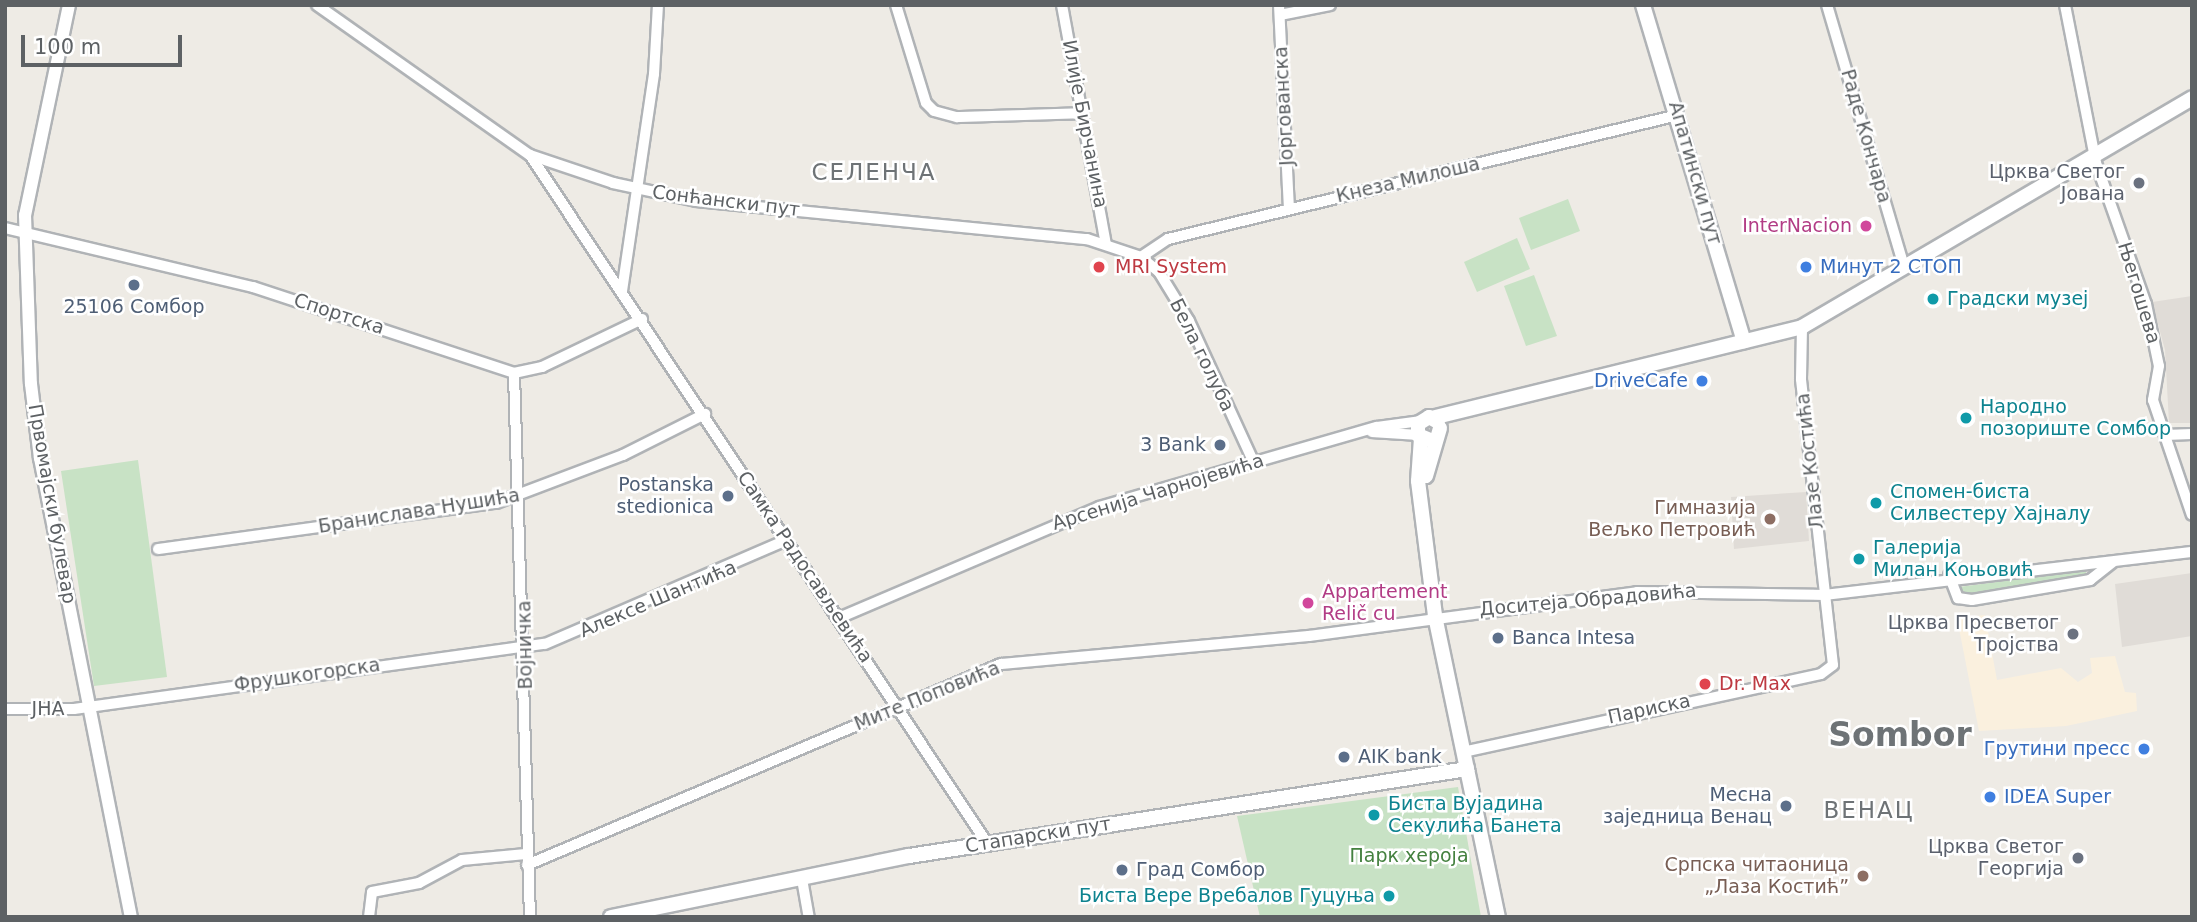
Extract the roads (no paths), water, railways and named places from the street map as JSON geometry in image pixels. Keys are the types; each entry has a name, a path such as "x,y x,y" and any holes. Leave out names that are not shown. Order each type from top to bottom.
{"main road":[{"name":"Апатински пут","path":"1643,5 1744,341"},
{"path":"1498,917 1435,615 1420,490 1428,430 1493,403 1802,327 2094,152 2192,98"},
{"name":"Стапарски пут","path":"611,917 987,843 1467,769"}],"street":[{"name":"Првомајски булевар","path":"69,5 25,231 40,458 131,917"},
{"name":"Сонћански пут","path":"317,5 530,155 634,189 1107,244 1142,257"},
{"path":"622,291 634,189 654,74 658,5"},
{"path":"895,5 926,103 934,111 957,117 1083,113"},
{"name":"Илије Бирчанина","path":"1062,5 1107,244"},
{"path":"1280,10 1331,5"},
{"name":"Раде Кончара","path":"1827,5 1904,267"},
{"name":"Његошева","path":"2065,5 2094,152 2146,304 2159,366 2153,400 2192,515"},
{"name":"Јоргованска","path":"1280,10 1289,207"},
{"name":"Кнеза Милоша","path":"1142,257 1168,239 1289,207 1678,115"},
{"name":"Самка Радосављевића","path":"530,155 642,319 987,843"},
{"name":"Спортска","path":"5,228 253,287 514,373"},
{"name":"Бела голуба","path":"1142,257 1159,272 1189,321 1253,461"},
{"path":"514,373 542,367 642,319"},
{"name":"Лазе Костића","path":"1802,327 1801,379 1833,665"},
{"name":"Војничка","path":"514,373 522,496 530,917"},
{"name":"Бранислава Нушића","path":"158,549 522,496 705,414"},
{"name":"Арсенија Чарнојевића","path":"839,618 1099,507 1366,431 1428,430"},
{"path":"2165,435 2192,434"},
{"name":"Алексе Шантића","path":"526,647 586,631 786,540"},
{"name":"Доситеја Обрадовића","path":"1435,615 1637,592 1825,595 1949,575 2113,562 2192,552"},
{"path":"1949,575 1958,598 1972,600 2090,580 2113,562"},
{"name":"Мите Поповића","path":"369,917 372,892 419,883 462,860 527,860 1001,664 1310,636 1435,615"},
{"name":"Фрушкогорска","path":"90,707 526,647"},
{"name":"Париска","path":"1463,752 1821,674 1833,665"},
{"name":"ЈНА","path":"5,709 90,707"},
{"path":"802,879 809,917"}],"place":[{"name":"Црква Светог Јована","path":"2139,183"},
{"name":"InterNacion","path":"1866,226"},
{"name":"MRI System","path":"1099,267"},
{"name":"Минут 2 СТОП","path":"1806,267"},
{"name":"25106 Сомбор","path":"134,285"},
{"name":"Градски музеј","path":"1933,299"},
{"name":"DriveCafe","path":"1702,381"},
{"name":"Народно позориште Сомбор","path":"1966,418"},
{"name":"3 Bank","path":"1220,445"},
{"name":"Postanska stedionica","path":"728,496"},
{"name":"Спомен-биста Силвестеру Хајналу","path":"1876,503"},
{"name":"Гимназија Вељко Петровић","path":"1770,519"},
{"name":"Галерија Милан Коњовић","path":"1859,559"},
{"name":"Appartement Relič cu","path":"1308,603"},
{"name":"Црква Пресветог Тројства","path":"2073,634"},
{"name":"Banca Intesa","path":"1498,638"},
{"name":"Dr. Max","path":"1705,684"},
{"name":"Грутини пресс","path":"2144,749"},
{"name":"AIK bank","path":"1344,757"},
{"name":"IDEA Super","path":"1990,797"},
{"name":"Месна заједница Венац","path":"1786,806"},
{"name":"Биста Вујадина Секулића Банета","path":"1374,815"},
{"name":"Црква Светог Георгија","path":"2078,858"},
{"name":"Град Сомбор","path":"1122,870"},
{"name":"Српска читаоница „Лаза Костић”","path":"1863,876"},
{"name":"Биста Вере Вребалов Гуцуња","path":"1389,896"}],"district":[{"name":"СЕЛЕНЧА","path":"874,172"},
{"name":"Sombor","path":"1900,735"},
{"name":"ВЕНАЦ","path":"1869,810"}],"park label":[{"name":"Парк хероја","path":"1409,856"}]}
